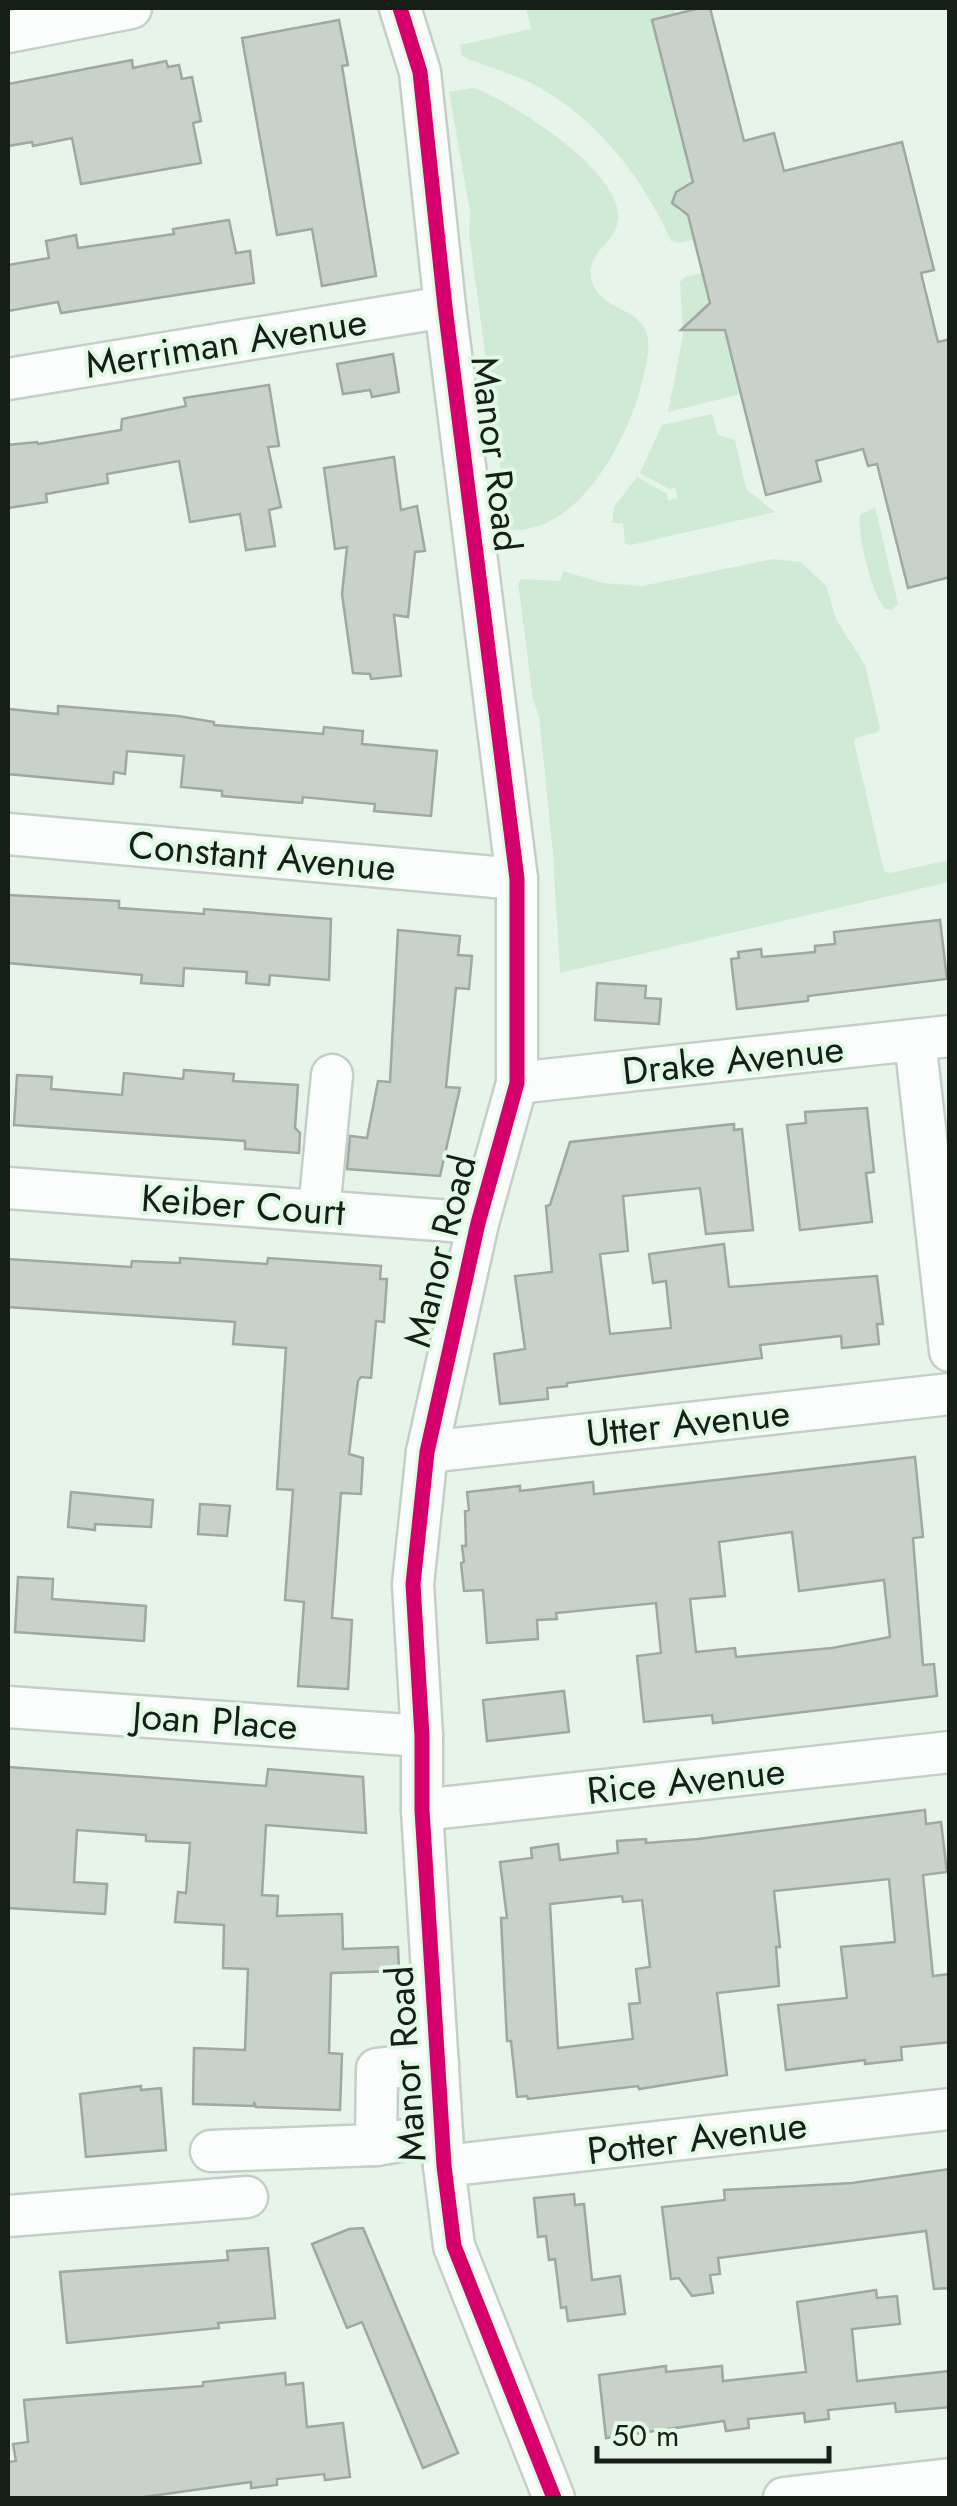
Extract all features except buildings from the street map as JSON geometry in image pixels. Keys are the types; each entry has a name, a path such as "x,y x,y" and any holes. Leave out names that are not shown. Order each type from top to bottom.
{"street":[{"path":"8,32 131,8"},
{"name":"Manor Road","path":"400,8 420,72 445,307 517,878 517,1083 478,1223 426,1452 414,1584 422,1810 443,2150 454,2246 554,2498"},
{"name":"Merriman Avenue","path":"8,379 445,307"},
{"name":"Constant Avenue","path":"8,834 517,878"},
{"path":"932,1038 950,1352"},
{"name":"Drake Avenue","path":"517,1083 932,1038"},
{"path":"319,1211 332,1076"},
{"name":"Keiber Court","path":"8,1188 478,1223"},
{"name":"Utter Avenue","path":"426,1452 950,1394"},
{"name":"Joan Place","path":"8,1707 422,1736"},
{"name":"Rice Avenue","path":"422,1810 950,1752"},
{"path":"376,2145 377,2069 438,2064"},
{"name":"Potter Avenue","path":"212,2151 376,2145 443,2150 950,2108"},
{"path":"8,2216 246,2197"},
{"path":"784,2498 950,2478"}],"green space":[{"path":"526,8 674,8 676,13 652,20 697,198 676,193 673,201 678,211 687,213 694,240 671,241 632,172 579,115 535,85 462,56 460,45 531,29"},
{"path":"473,88 538,123 604,182 616,202 618,221 596,256 592,281 604,298 638,320 648,338 646,366 635,406 612,456 596,479 558,517 534,527 509,530 469,234 470,211 449,92"},
{"path":"702,273 711,307 705,329 717,328 722,319 741,394 668,412 683,336 680,282"},
{"path":"712,414 718,435 735,440 746,489 775,512 625,544 623,523 612,523 614,507 637,477 667,494 668,500 678,498 675,488 669,489 640,473 662,425"},
{"path":"875,507 898,604 892,610 885,609 875,591 861,536 860,515"},
{"path":"773,559 801,562 826,586 837,621 865,665 880,728 854,742 884,871 949,860 949,882 560,973 539,716 533,700 518,582 560,581 563,571 603,583 642,586"}],"cycle path":[{"path":"400,8 420,72 445,307 517,879 517,1083 478,1223 427,1452 413,1584 422,1810 444,2166 454,2246 554,2498"}]}
